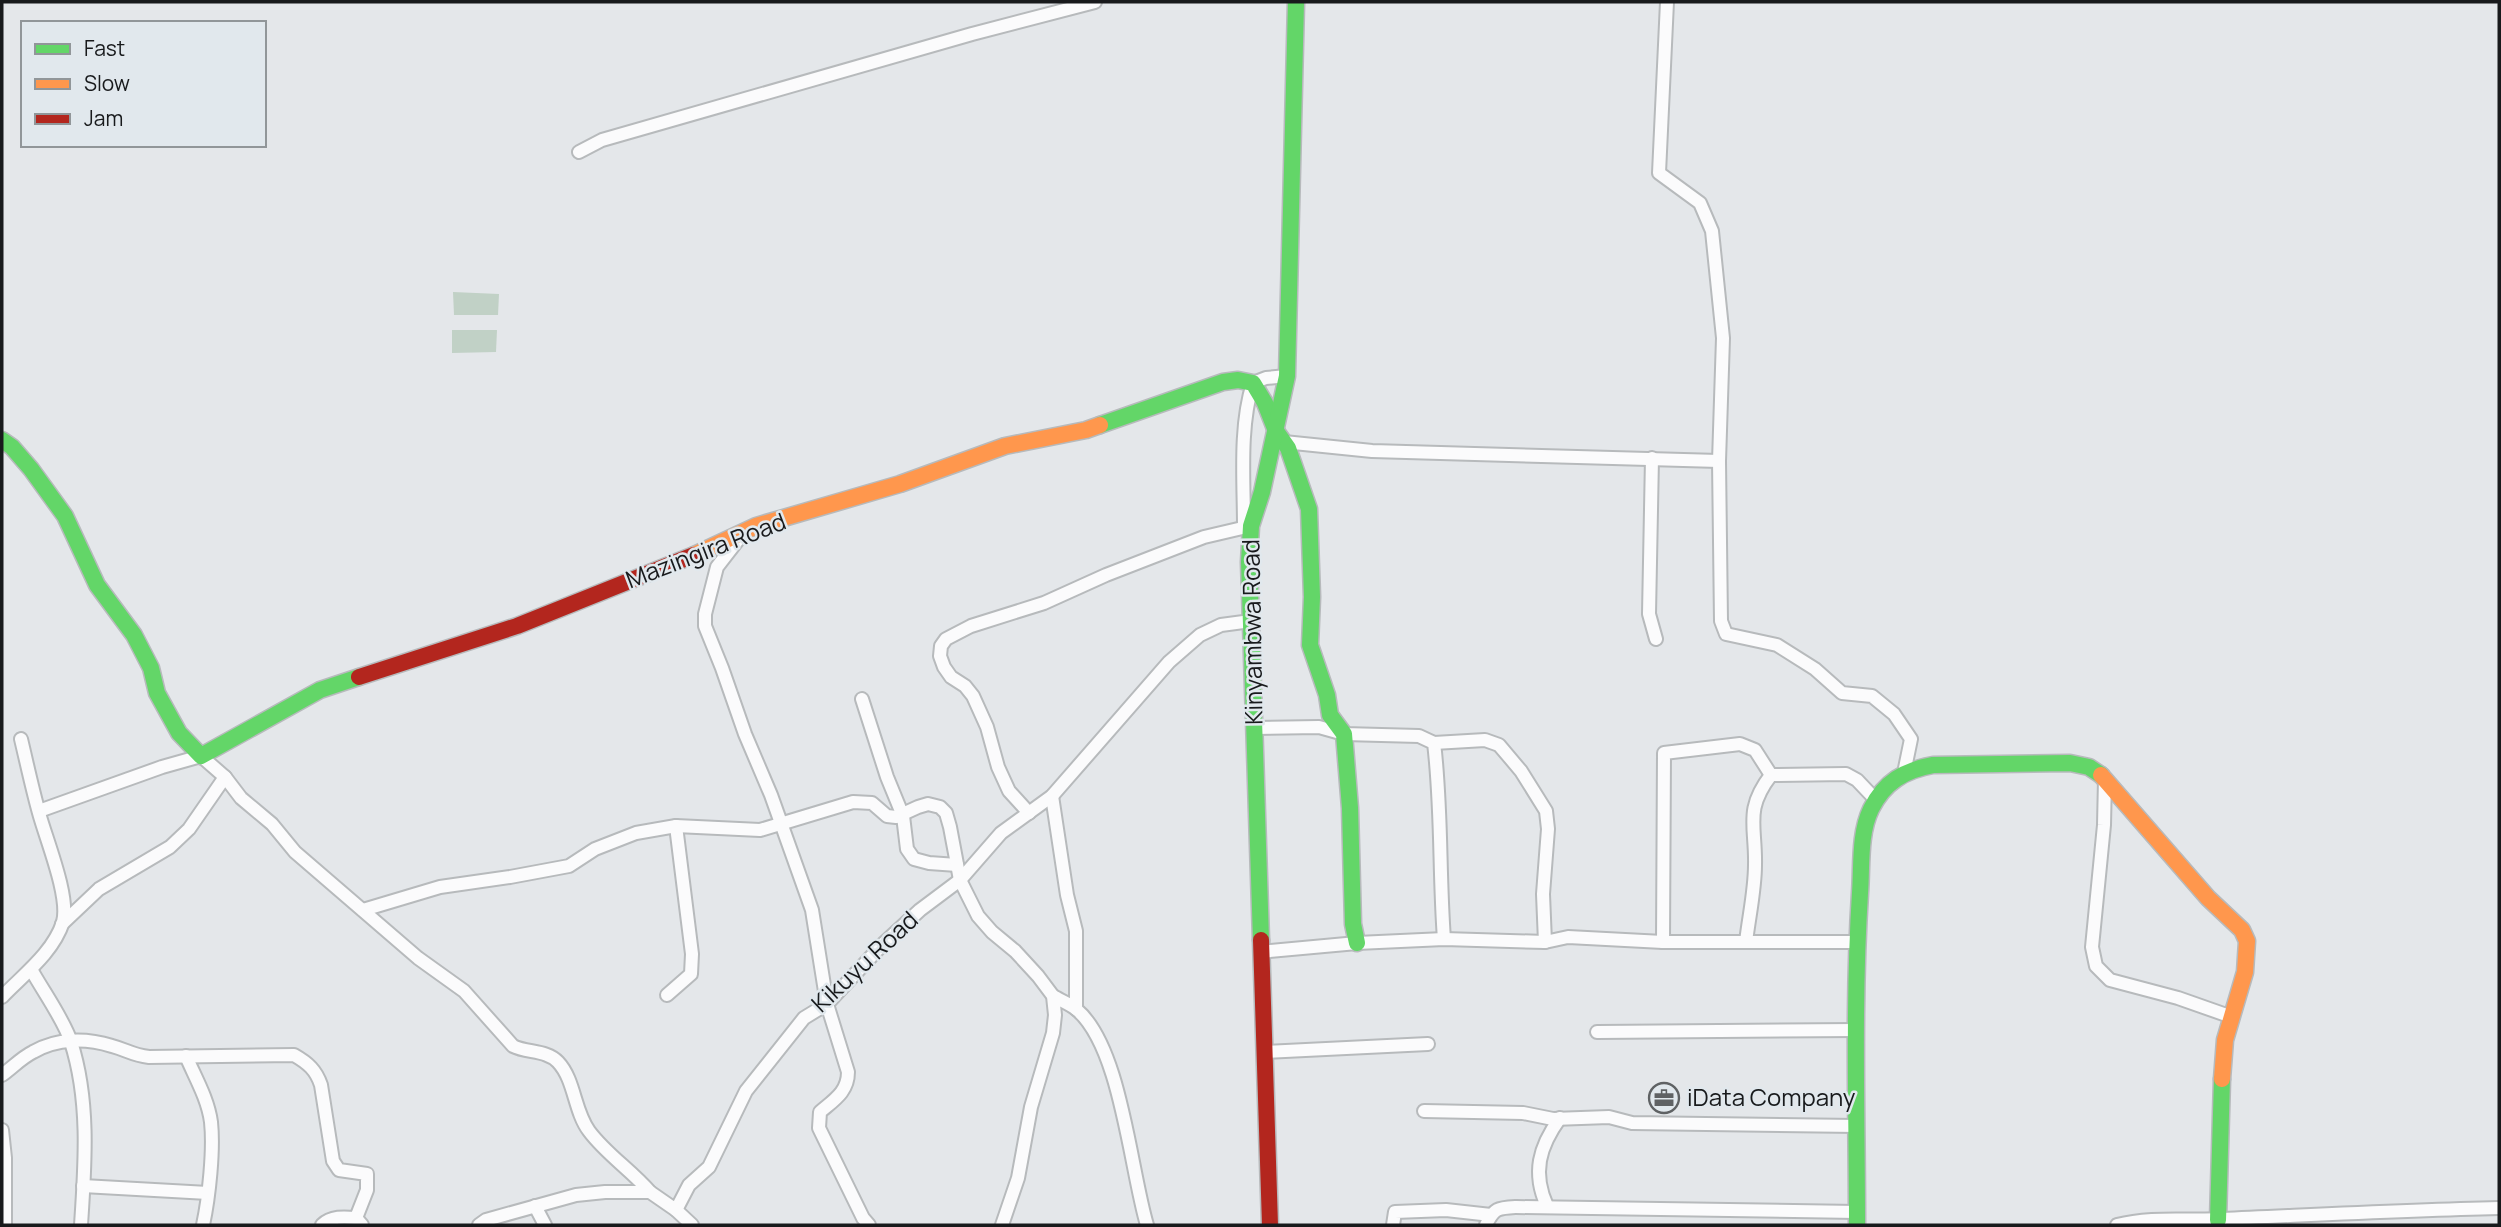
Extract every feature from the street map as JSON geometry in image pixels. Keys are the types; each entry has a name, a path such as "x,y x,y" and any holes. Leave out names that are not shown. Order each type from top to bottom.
{"street":[{"path":"579,152 602,139 972,34 1095,2"},
{"name":"Kinyambwa Road","path":"1270,1225 1248,527 1280,437 1287,376 1296,2"},
{"path":"1667,2 1659,173 1700,203 1712,231 1723,338 1719,461 1721,621 1726,634 1777,645 1815,670 1842,693 1872,696 1894,714 1911,738 1904,773"},
{"path":"1254,383 1266,378 1287,376"},
{"name":"Mazingira Road","path":"201,756 320,690 435,650 517,626 657,571 756,526 900,484 1005,446 1086,430 1223,382 1238,380 1254,383"},
{"path":"1254,383 1307,501 1310,519 1311,652 1330,715 1344,733 1350,808 1353,923 1357,943"},
{"path":"1029,813 1009,791 998,767 987,727 973,696 965,686 951,677 944,667 940,656 941,646 946,639 971,626 1044,603 1105,575 1204,537 1248,527 1247,417 1254,383"},
{"path":"1280,437 1372,451 1719,461"},
{"path":"2,440 31,468 65,516 97,585 134,635 151,668 157,693 179,733 225,778 241,798 272,824 295,852 418,958 464,991 513,1046 550,1056 559,1063 568,1079 579,1114 589,1131 650,1192 692,1225"},
{"path":"1652,458 1649,614 1656,639"},
{"path":"743,534 717,567 705,614 705,626 744,734 782,824 812,910 827,1004 848,1072 844,1091 820,1112 819,1128 863,1218 869,1225"},
{"name":"Kikuyu Road","path":"676,1210 690,1185 709,1167 746,1091 804,1018 827,1004 882,945 920,910 960,880 1001,834 1052,796 1169,662 1200,635 1221,625 1251,621"},
{"path":"862,699 887,777 903,816 908,849 914,859 957,865"},
{"path":"1254,728 1319,727 1344,733 1408,734 1434,743 1485,740 1499,745 1521,771 1545,811 1548,829 1543,894 1545,942"},
{"path":"21,739 38,811 62,889 62,924"},
{"path":"1434,743 1440,807 1441,913 1444,939"},
{"path":"1663,942 1664,753 1740,744 1755,750 1771,775"},
{"path":"38,811 201,756"},
{"path":"1393,1225 1395,1212 1446,1210 1488,1220 1499,1208 1547,1206 1689,1211 1731,1209 1857,1218 1857,942 1865,825 1870,808 1889,783 1920,767 2071,763 2092,768 2105,779 2208,898 2242,930 2246,941 2248,952 2245,972 2223,1058 2218,1220"},
{"path":"1771,775 1846,774 1857,780 1876,800"},
{"path":"1746,942 1755,865 1752,812 1760,789 1771,775"},
{"path":"2,997 32,971 62,924 99,889 170,847 189,829 225,778"},
{"path":"2105,779 2104,825 2092,947 2096,966 2110,979 2122,984 2178,998 2232,1017"},
{"path":"1052,796 1065,883 1076,931 1076,1009"},
{"path":"363,910 440,887 569,866 595,849 636,832 676,826 760,830 853,802 872,803 891,817 903,816 928,804 940,807 948,820 960,880 978,916 1015,951 1052,996 1076,1009 1096,1033 1116,1079 1136,1185 1147,1225"},
{"path":"667,995 691,974 692,954 676,826"},
{"path":"1260,952 1357,943 1444,939 1545,942 1568,937 1663,942 1857,942"},
{"path":"32,971 71,1040 80,1081 85,1134 81,1225"},
{"path":"1002,1225 1018,1178 1031,1107 1053,1033 1055,1015 1052,996"},
{"path":"1597,1032 1857,1030"},
{"path":"2,1075 31,1052 53,1043 71,1040 114,1046 131,1055 140,1056 294,1055 307,1062 318,1076 333,1161 339,1170 367,1174 367,1190 359,1222 342,1217 322,1225"},
{"path":"1265,1052 1428,1044"},
{"path":"186,1056 206,1101 211,1122 204,1225"},
{"path":"1423,1111 1523,1113 1560,1118 1609,1117 1632,1123 1857,1126"},
{"path":"1547,1206 1539,1183 1538,1170 1549,1135 1560,1118"},
{"path":"2,1130 5,1158 5,1225"},
{"path":"83,1186 208,1193"},
{"path":"479,1225 485,1220 576,1195 650,1192"},
{"path":"535,1206 545,1225"},
{"path":"2116,1225 2218,1220 2286,1221 2499,1208"}],"green space":[{"path":"453,292 499,294 498,315 454,315"},
{"path":"452,330 497,330 496,352 452,353"}],"traffic: fast":[{"path":"1261,940 1249,562 1251,526 1262,492 1287,376 1296,2"},
{"path":"1100,425 1223,382 1238,380 1253,383 1265,403 1276,431 1288,448 1309,509 1312,597 1310,645 1327,695 1330,715 1344,734 1350,808 1353,924 1357,943"},
{"path":"2,440 12,447 31,469 65,516 97,585 134,635 151,668 157,693 179,733 201,756 320,690 359,677"},
{"path":"1857,1225 1858,934 1863,839 1871,809 1882,791 1896,779 1913,770 1933,765 2070,763 2089,767 2101,775"},
{"path":"2218,1220 2222,1079"}],"traffic: slow":[{"path":"694,555 756,526 900,484 1005,446 1100,425"},
{"path":"2101,775 2208,898 2242,930 2247,941 2245,972 2225,1040 2222,1079"}],"traffic: jam":[{"path":"359,677 517,626 694,555"},
{"path":"1261,940 1270,1225"}],"place":[{"name":"iData Company","path":"1664,1098"}]}
